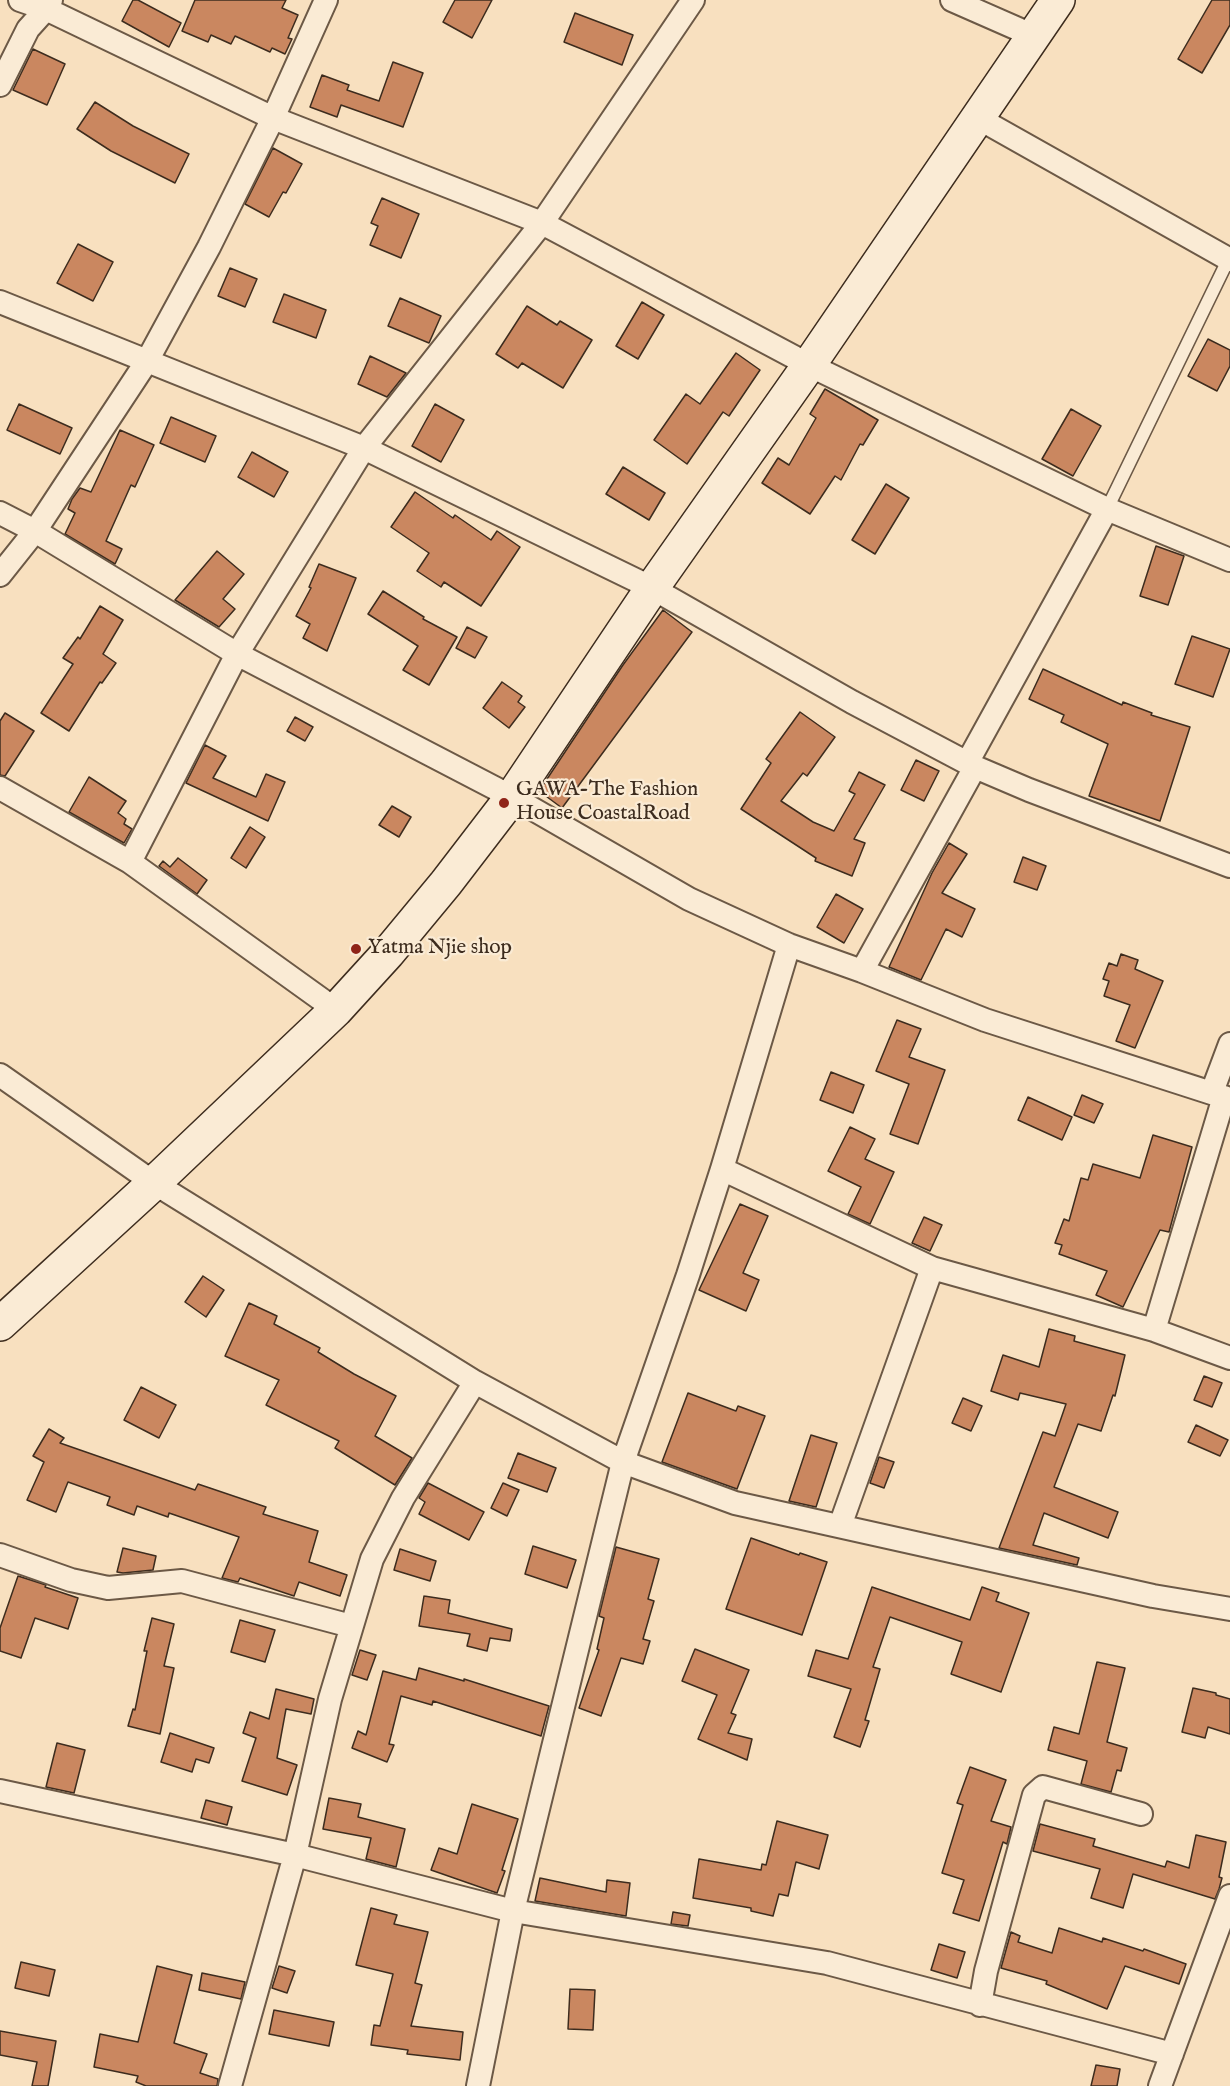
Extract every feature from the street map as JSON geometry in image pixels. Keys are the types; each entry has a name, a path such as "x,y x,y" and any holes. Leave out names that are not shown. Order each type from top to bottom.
{"street":[{"path":"20,0 49,4 273,118 542,223 809,365 1107,509 1230,560"},
{"path":"0,575 35,531 147,361 209,247 273,118 326,0"},
{"path":"130,862 237,654 364,448 542,223 693,0"},
{"path":"952,0 1034,36"},
{"path":"0,1324 154,1183 336,1010 403,936 512,797 652,588 809,365 1058,0"},
{"path":"0,85 28,29 49,4"},
{"path":"978,118 1229,260"},
{"path":"0,302 364,448 652,588 852,702 971,765 1029,790 1230,866"},
{"path":"862,971 1107,509"},
{"path":"0,513 35,531 237,654 512,797 689,899 789,945 862,971 985,1020 1222,1096"},
{"path":"0,788 130,862 336,1010"},
{"path":"478,2086 513,1911 623,1462 688,1275 789,945"},
{"path":"1154,1330 1222,1096 1230,1044"},
{"path":"0,1075 154,1183 475,1382 623,1462 735,1503 1153,1596 1230,1609"},
{"path":"722,1168 932,1268 1154,1330 1230,1358"},
{"path":"840,1526 932,1268"},
{"path":"230,2086 295,1855 330,1700 372,1558 403,1498 475,1382"},
{"path":"0,1555 71,1580 108,1588 182,1581 351,1626"},
{"path":"980,2005 986,1971 1034,1795 1043,1787 1141,1814"},
{"path":"0,1791 295,1855 513,1911 827,1963 1172,2054"},
{"path":"1160,2086 1230,1896"}],"lane":[{"path":"1107,509 1229,260"}],"building":[{"path":"133,0 138,0 181,23 169,47 122,21"},
{"path":"195,0 286,0 282,8 298,15 288,38 292,39 285,54 272,48 270,52 235,36 231,44 211,35 208,42 182,31"},
{"path":"455,0 492,0 472,38 443,22"},
{"path":"1212,0 1230,0 1230,25 1202,73 1178,59"},
{"path":"575,13 633,35 622,65 564,42"},
{"path":"33,49 65,64 47,105 13,90"},
{"path":"393,62 423,73 403,127 341,105 337,117 310,107 322,75 349,85 347,90 379,101"},
{"path":"95,102 133,126 189,154 175,183 111,151 77,129"},
{"path":"273,148 302,164 269,217 245,204"},
{"path":"382,198 419,214 401,258 370,245 378,226 371,223"},
{"path":"78,244 113,262 93,301 57,283"},
{"path":"230,268 257,279 245,307 218,296"},
{"path":"284,294 326,310 316,338 273,322"},
{"path":"400,298 441,316 429,343 388,326"},
{"path":"642,302 664,315 638,359 616,346"},
{"path":"527,306 557,325 560,321 592,340 563,388 522,363 518,368 496,354"},
{"path":"1208,339 1230,350 1230,366 1217,391 1188,376"},
{"path":"736,353 760,370 729,416 723,412 687,464 654,440 686,394 700,404"},
{"path":"370,356 406,373 387,397 358,384"},
{"path":"825,389 878,420 863,445 860,444 841,480 835,476 810,514 762,483 778,458 789,465 816,418 810,414"},
{"path":"19,404 72,428 60,454 7,430"},
{"path":"435,404 464,420 441,462 412,446"},
{"path":"1071,409 1101,426 1073,476 1042,459"},
{"path":"171,417 216,436 205,462 160,443"},
{"path":"120,430 154,445 135,487 131,485 106,541 122,549 115,564 65,534 75,513 68,509 72,499 80,488 91,492"},
{"path":"252,452 288,472 274,497 238,477"},
{"path":"623,467 665,493 649,520 606,494"},
{"path":"886,484 909,498 875,554 852,540"},
{"path":"415,492 453,518 455,515 491,540 497,531 520,547 481,606 444,582 441,587 417,571 429,553 391,527"},
{"path":"1156,546 1184,556 1168,605 1140,596"},
{"path":"217,551 244,574 223,599 235,609 219,627 175,600"},
{"path":"319,564 356,578 327,651 303,638 310,624 296,616 311,588 309,587"},
{"path":"383,591 424,617 423,619 457,637 429,685 403,670 418,646 368,614"},
{"path":"100,606 123,620 103,654 116,663 102,683 100,682 69,731 41,713 73,664 63,658 78,637 80,639"},
{"path":"663,610 692,632 562,808 539,791 623,665"},
{"path":"467,627 487,637 475,658 456,648"},
{"path":"1192,636 1230,649 1213,697 1175,684"},
{"path":"1043,669 1122,705 1123,702 1152,713 1151,715 1190,727 1160,821 1089,796 1108,744 1061,722 1064,715 1029,699"},
{"path":"502,682 522,696 518,702 525,707 509,728 483,708"},
{"path":"800,712 835,737 807,776 803,773 781,801 813,822 834,831 855,794 849,791 859,772 885,785 854,839 865,843 852,876 815,861 816,858 741,809 771,763 766,759"},
{"path":"5,713 34,731 5,776 0,775 0,721"},
{"path":"295,717 313,727 305,741 287,731"},
{"path":"205,745 226,756 213,778 256,797 266,774 285,782 268,821 186,783"},
{"path":"916,760 939,771 924,801 901,790"},
{"path":"89,777 126,801 118,813 126,819 124,824 132,829 124,843 69,812"},
{"path":"392,806 411,817 399,837 379,825"},
{"path":"250,827 265,837 246,868 231,858"},
{"path":"949,843 967,854 942,893 975,909 962,937 946,929 921,980 889,967 932,873"},
{"path":"1023,857 1046,866 1037,890 1014,882"},
{"path":"178,858 207,880 197,894 159,866 163,861 170,867"},
{"path":"836,894 863,909 844,943 817,927"},
{"path":"1121,954 1138,960 1135,969 1163,981 1135,1048 1116,1041 1130,1005 1104,996 1109,981 1103,979 1109,963 1117,966"},
{"path":"897,1020 921,1029 909,1057 945,1070 918,1144 890,1134 909,1084 876,1071"},
{"path":"831,1072 864,1085 853,1113 820,1100"},
{"path":"1082,1095 1103,1104 1094,1123 1074,1115"},
{"path":"1028,1097 1072,1117 1062,1140 1018,1120"},
{"path":"850,1127 875,1139 865,1159 894,1172 870,1224 848,1214 861,1187 828,1171"},
{"path":"1153,1135 1192,1147 1169,1232 1160,1230 1123,1307 1096,1295 1107,1271 1059,1254 1062,1245 1055,1243 1064,1219 1069,1221 1081,1178 1088,1180 1093,1164 1140,1178"},
{"path":"740,1204 768,1216 743,1273 759,1280 746,1311 699,1290"},
{"path":"924,1217 942,1225 930,1251 912,1243"},
{"path":"203,1276 224,1290 206,1317 185,1302"},
{"path":"249,1303 277,1316 274,1324 320,1348 318,1352 396,1396 375,1436 412,1458 395,1485 335,1448 339,1441 266,1405 279,1380 225,1356"},
{"path":"1049,1329 1075,1336 1074,1341 1125,1355 1115,1396 1113,1395 1101,1431 1078,1424 1054,1487 1118,1512 1108,1538 1044,1513 1033,1545 1079,1558 1077,1565 999,1548 1043,1432 1055,1436 1066,1404 1020,1393 1018,1400 991,1391 1003,1355 1039,1367"},
{"path":"1204,1376 1222,1383 1212,1407 1194,1400"},
{"path":"141,1387 176,1405 159,1438 124,1420"},
{"path":"688,1393 736,1411 738,1406 765,1416 737,1489 662,1462"},
{"path":"963,1398 982,1406 971,1431 952,1423"},
{"path":"1196,1425 1228,1440 1220,1456 1188,1442"},
{"path":"49,1429 64,1438 60,1443 195,1490 198,1484 266,1507 263,1514 318,1531 309,1562 347,1575 340,1596 299,1582 294,1596 240,1578 238,1582 222,1578 239,1537 169,1513 168,1517 137,1506 134,1515 107,1505 110,1497 68,1482 56,1512 27,1500 44,1462 33,1456"},
{"path":"811,1435 837,1443 816,1507 789,1501"},
{"path":"518,1453 556,1468 547,1492 508,1478"},
{"path":"879,1457 894,1462 884,1488 870,1483"},
{"path":"428,1483 484,1512 469,1540 419,1514 425,1502 419,1498"},
{"path":"503,1483 519,1490 507,1516 491,1508"},
{"path":"751,1538 827,1562 802,1635 726,1609"},
{"path":"533,1546 576,1560 567,1588 525,1574"},
{"path":"616,1547 659,1559 648,1599 654,1601 643,1639 650,1641 643,1664 621,1658 601,1716 579,1708 599,1650 597,1649 604,1618 599,1616"},
{"path":"123,1548 156,1556 153,1570 117,1572"},
{"path":"400,1549 436,1561 430,1581 394,1570"},
{"path":"18,1576 78,1598 68,1629 35,1618 21,1658 0,1651 0,1628"},
{"path":"872,1587 970,1620 982,1587 999,1593 996,1601 1029,1613 1001,1692 951,1674 962,1642 890,1617 873,1667 880,1669 865,1720 869,1721 860,1747 834,1737 851,1689 808,1676 816,1650 848,1659"},
{"path":"424,1596 450,1600 448,1613 512,1629 510,1641 490,1638 487,1651 467,1646 470,1634 419,1626"},
{"path":"152,1618 174,1624 164,1666 174,1668 160,1734 128,1726 133,1709 135,1710 147,1651 144,1651"},
{"path":"240,1620 275,1630 265,1662 231,1652"},
{"path":"695,1649 749,1670 731,1713 736,1715 728,1733 752,1739 747,1760 698,1739 717,1695 682,1681"},
{"path":"360,1650 376,1655 367,1680 352,1675"},
{"path":"1097,1662 1125,1668 1107,1742 1127,1748 1121,1771 1117,1770 1111,1792 1081,1784 1087,1761 1048,1750 1054,1727 1079,1734"},
{"path":"419,1668 464,1681 464,1679 549,1706 541,1736 433,1701 432,1705 401,1696 389,1744 394,1745 387,1762 352,1748 358,1731 366,1735 383,1671 416,1680"},
{"path":"1193,1688 1230,1699 1230,1734 1208,1727 1205,1738 1182,1732"},
{"path":"276,1689 314,1699 311,1714 286,1709 277,1758 297,1765 287,1795 242,1781 256,1738 243,1733 250,1712 269,1719"},
{"path":"170,1733 214,1748 209,1763 196,1759 192,1772 161,1762"},
{"path":"57,1743 85,1750 74,1793 46,1787"},
{"path":"970,1767 1006,1780 991,1821 1011,1827 1007,1844 1003,1842 979,1921 953,1913 964,1880 942,1873 963,1805 957,1803"},
{"path":"329,1798 361,1804 358,1817 405,1829 396,1867 366,1859 371,1838 323,1829"},
{"path":"206,1800 232,1807 227,1825 201,1818"},
{"path":"472,1804 518,1819 497,1893 431,1870 439,1848 457,1854"},
{"path":"777,1821 828,1835 819,1869 796,1862 788,1896 779,1894 773,1916 751,1911 751,1908 693,1898 699,1859 761,1870 762,1864 766,1865"},
{"path":"1040,1824 1095,1839 1093,1846 1165,1867 1167,1861 1189,1868 1196,1835 1226,1842 1219,1889 1215,1899 1133,1874 1123,1908 1091,1898 1100,1869 1033,1851"},
{"path":"540,1878 606,1892 607,1880 630,1883 626,1916 535,1901"},
{"path":"371,1908 397,1915 394,1924 428,1932 415,1983 422,1985 411,2026 463,2032 460,2060 407,2054 408,2050 371,2045 374,2025 380,2026 393,1974 356,1965"},
{"path":"673,1912 690,1915 688,1926 671,1924"},
{"path":"1059,1928 1102,1942 1103,1938 1143,1951 1144,1949 1186,1964 1179,1984 1125,1966 1107,2009 1046,1984 1047,1981 1001,1968 1011,1932 1020,1936 1018,1942 1052,1953"},
{"path":"939,1944 965,1952 957,1978 931,1970"},
{"path":"21,1962 55,1970 49,1996 15,1988"},
{"path":"157,1966 192,1975 174,2043 207,2054 200,2073 218,2079 217,2086 146,2086 136,2082 138,2076 94,2067 100,2034 138,2042"},
{"path":"279,1966 295,1971 287,1993 272,1988"},
{"path":"202,1973 245,1982 241,1999 199,1990"},
{"path":"570,1989 595,1990 593,2030 568,2029"},
{"path":"274,2010 334,2022 329,2046 269,2034"},
{"path":"0,2031 56,2041 48,2086 32,2086 37,2062 0,2055"},
{"path":"1096,2065 1120,2069 1117,2086 1091,2086"}],"place":[{"name":"GAWA-The Fashion House CoastalRoad","path":"504,803"},
{"name":"Yatma Njie shop","path":"356,949"}]}
